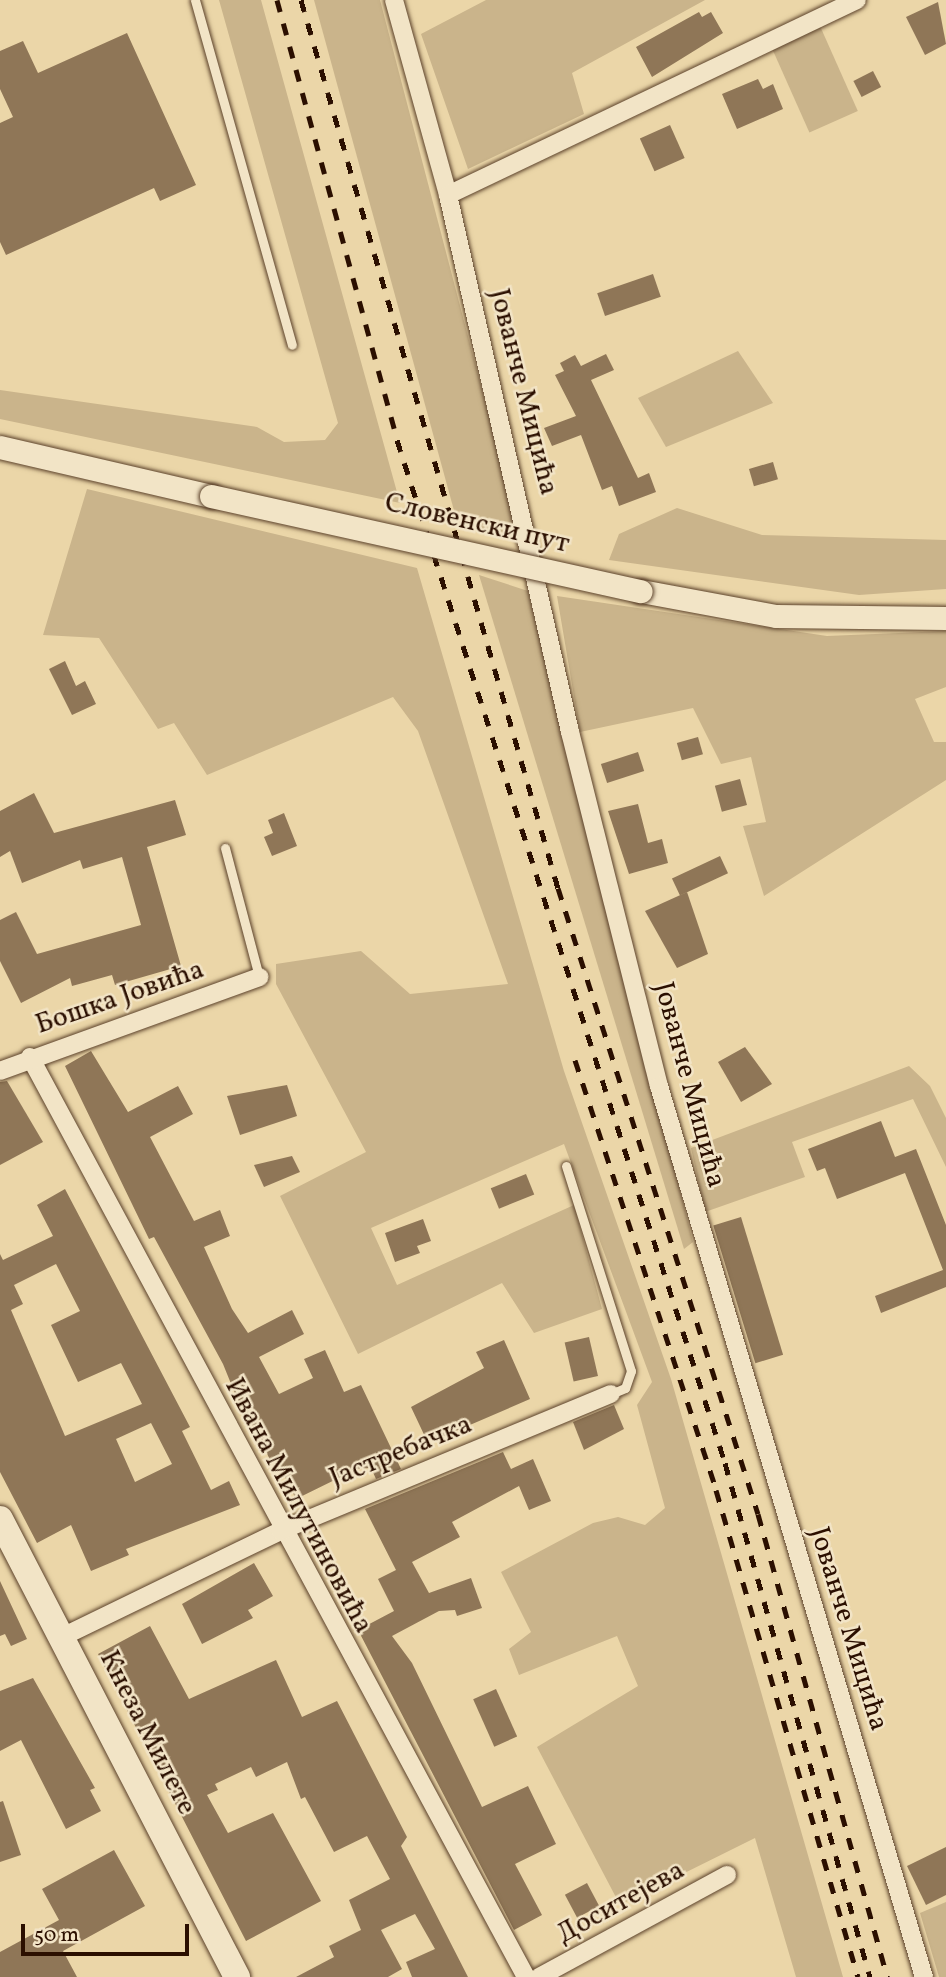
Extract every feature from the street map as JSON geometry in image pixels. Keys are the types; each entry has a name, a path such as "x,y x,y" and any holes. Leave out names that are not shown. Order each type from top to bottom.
{"main road":[{"name":"Кнеза Милете","path":"0,1519 237,1977"}],"street":[{"name":"Јованче Мицића","path":"394,0 448,195 570,732 659,1086 924,1977"},
{"path":"448,195 857,0"},
{"name":"Словенски пут","path":"0,447 641,591 776,615 946,618"},
{"name":"Бошка Јовића","path":"0,1071 30,1057 259,977"},
{"name":"Ивана Милутиновића","path":"30,1057 280,1531 526,1977"},
{"name":"Јастребачка","path":"62,1637 280,1531 611,1394"},
{"name":"Доситејева","path":"539,1977 727,1875"}],"lane":[{"path":"195,0 292,345"},
{"path":"225,848 259,977"},
{"path":"566,1166 631,1371 625,1388 611,1394"}],"shaded area":[{"path":"219,0 261,0 400,503 0,419 0,390 257,427 284,442 325,440 338,423"},
{"path":"314,0 380,0 520,535 458,525"},
{"path":"486,0 705,0 572,73 584,114 468,169 421,34"},
{"path":"820,26 858,111 809,133 772,48"},
{"path":"738,351 773,403 666,447 638,398"},
{"path":"87,489 417,568 564,1071 671,1379 843,1977 796,1977 755,1838 620,1905 537,1747 638,1686 617,1636 519,1675 509,1649 531,1632 501,1572 593,1523 618,1517 645,1525 665,1508 637,1405 652,1382 564,1144 371,1228 397,1285 574,1205 602,1309 534,1333 502,1283 358,1354 280,1196 366,1152 276,984 276,964 361,951 410,994 508,984 418,731 393,697 207,775 174,723 158,729 99,638 43,635"},
{"path":"677,508 762,535 946,540 946,589 859,595 609,560 619,534"},
{"path":"479,575 528,591 693,1242 684,1249"},
{"path":"557,596 827,636 946,631 946,687 915,699 934,742 946,742 946,780 764,896 743,826 766,822 751,757 721,764 693,708 580,732"},
{"path":"909,1066 930,1086 946,1118 946,1167 913,1099 792,1142 805,1177 705,1212 691,1148"},
{"path":"946,1902 946,1977 939,1977 920,1913"}],"building":[{"path":"938,2 946,44 925,55 906,17"},
{"path":"699,12 702,17 711,12 723,33 652,77 636,47"},
{"path":"127,33 196,185 160,201 154,188 6,255 0,242 0,123 13,117 0,89 0,51 23,41 38,73"},
{"path":"873,71 881,87 862,97 853,81"},
{"path":"758,79 763,89 773,84 783,109 737,129 722,94"},
{"path":"670,125 685,158 654,171 640,138"},
{"path":"653,274 661,297 605,316 597,293"},
{"path":"606,354 614,370 591,380 638,478 649,473 656,492 619,506 612,486 602,490 581,435 552,446 544,428 576,416 555,375 564,371 560,363 575,355 581,366"},
{"path":"773,462 778,479 754,486 749,469"},
{"path":"65,661 76,686 85,681 96,704 72,715 49,669"},
{"path":"698,737 703,754 682,760 677,743"},
{"path":"638,752 644,771 607,783 601,764"},
{"path":"740,779 747,805 722,812 715,786"},
{"path":"34,793 54,833 175,800 186,835 147,847 181,966 115,985 112,975 72,986 70,978 21,1003 0,961 0,920 16,912 37,954 141,925 122,857 83,869 80,860 22,883 10,851 0,857 0,811"},
{"path":"638,804 648,843 662,839 668,863 629,874 608,811"},
{"path":"284,813 297,846 272,856 264,837 273,833 268,820"},
{"path":"720,856 728,873 680,896 672,878"},
{"path":"687,892 708,954 677,968 645,911"},
{"path":"745,1047 772,1084 741,1102 718,1062"},
{"path":"91,1051 128,1112 178,1086 193,1114 150,1137 194,1221 220,1210 230,1236 204,1247 232,1309 248,1333 292,1310 304,1334 259,1357 279,1394 313,1378 304,1359 325,1350 344,1392 361,1385 401,1469 376,1479 371,1468 357,1469 296,1499 275,1457 270,1460 254,1425 249,1428 223,1364 154,1237 149,1239 65,1066"},
{"path":"7,1081 43,1142 0,1165 0,1082"},
{"path":"287,1085 297,1116 240,1135 227,1096"},
{"path":"881,1121 895,1157 916,1149 946,1225 946,1287 881,1313 875,1296 943,1270 905,1173 837,1199 825,1168 817,1171 808,1149"},
{"path":"292,1156 300,1172 264,1187 254,1165"},
{"path":"526,1174 534,1194 499,1209 491,1188"},
{"path":"65,1189 190,1427 182,1431 211,1490 229,1481 240,1505 126,1549 129,1555 91,1571 71,1525 37,1543 0,1472 0,1254 3,1260 53,1236 37,1205","holes":["56,1264 80,1311 51,1325 78,1382 121,1363 142,1404 65,1436 11,1310 23,1304 14,1285","151,1423 172,1464 135,1482 116,1439"]},
{"path":"741,1217 783,1355 755,1363 713,1225"},
{"path":"423,1219 431,1241 417,1246 420,1253 395,1262 385,1233"},
{"path":"589,1337 598,1376 574,1382 565,1343"},
{"path":"504,1340 530,1399 428,1443 411,1407 484,1368 476,1352"},
{"path":"614,1405 624,1429 584,1450 573,1422"},
{"path":"503,1452 511,1469 533,1459 551,1501 529,1510 519,1486 452,1522 460,1537 412,1562 429,1593 471,1578 482,1608 457,1616 455,1610 439,1611 392,1636 412,1663 482,1807 528,1786 556,1844 515,1864 542,1915 514,1930 358,1630 394,1611 378,1579 396,1570 365,1509"},
{"path":"254,1563 273,1596 248,1610 253,1618 202,1644 182,1604"},
{"path":"0,1581 27,1639 11,1646 5,1634 0,1636"},
{"path":"150,1626 189,1699 276,1660 302,1717 337,1701 407,1837 401,1846 468,1977 412,1977 406,1962 435,1949 415,1914 381,1930 402,1969 388,1977 296,1977 334,1957 329,1946 361,1930 349,1900 390,1879 367,1836 334,1852 305,1797 301,1799 287,1762 256,1777 251,1767 215,1784 218,1790 207,1795 228,1833 273,1813 321,1901 246,1941 98,1654"},
{"path":"33,1678 95,1788 90,1790 101,1811 66,1829 21,1740 0,1751 0,1691"},
{"path":"496,1689 517,1737 494,1747 473,1699"},
{"path":"3,1801 21,1855 0,1862 0,1802"},
{"path":"946,1847 946,1895 926,1905 907,1866"},
{"path":"114,1850 145,1906 63,1951 77,1977 0,1977 0,1952 59,1920 42,1889"},
{"path":"587,1883 599,1906 577,1918 565,1895"}],"railway":[{"path":"277,0 397,440 725,1463 870,1977"},
{"path":"301,0 558,888 758,1514 887,1977"},
{"path":"575,1060 716,1490 858,1977"}]}
